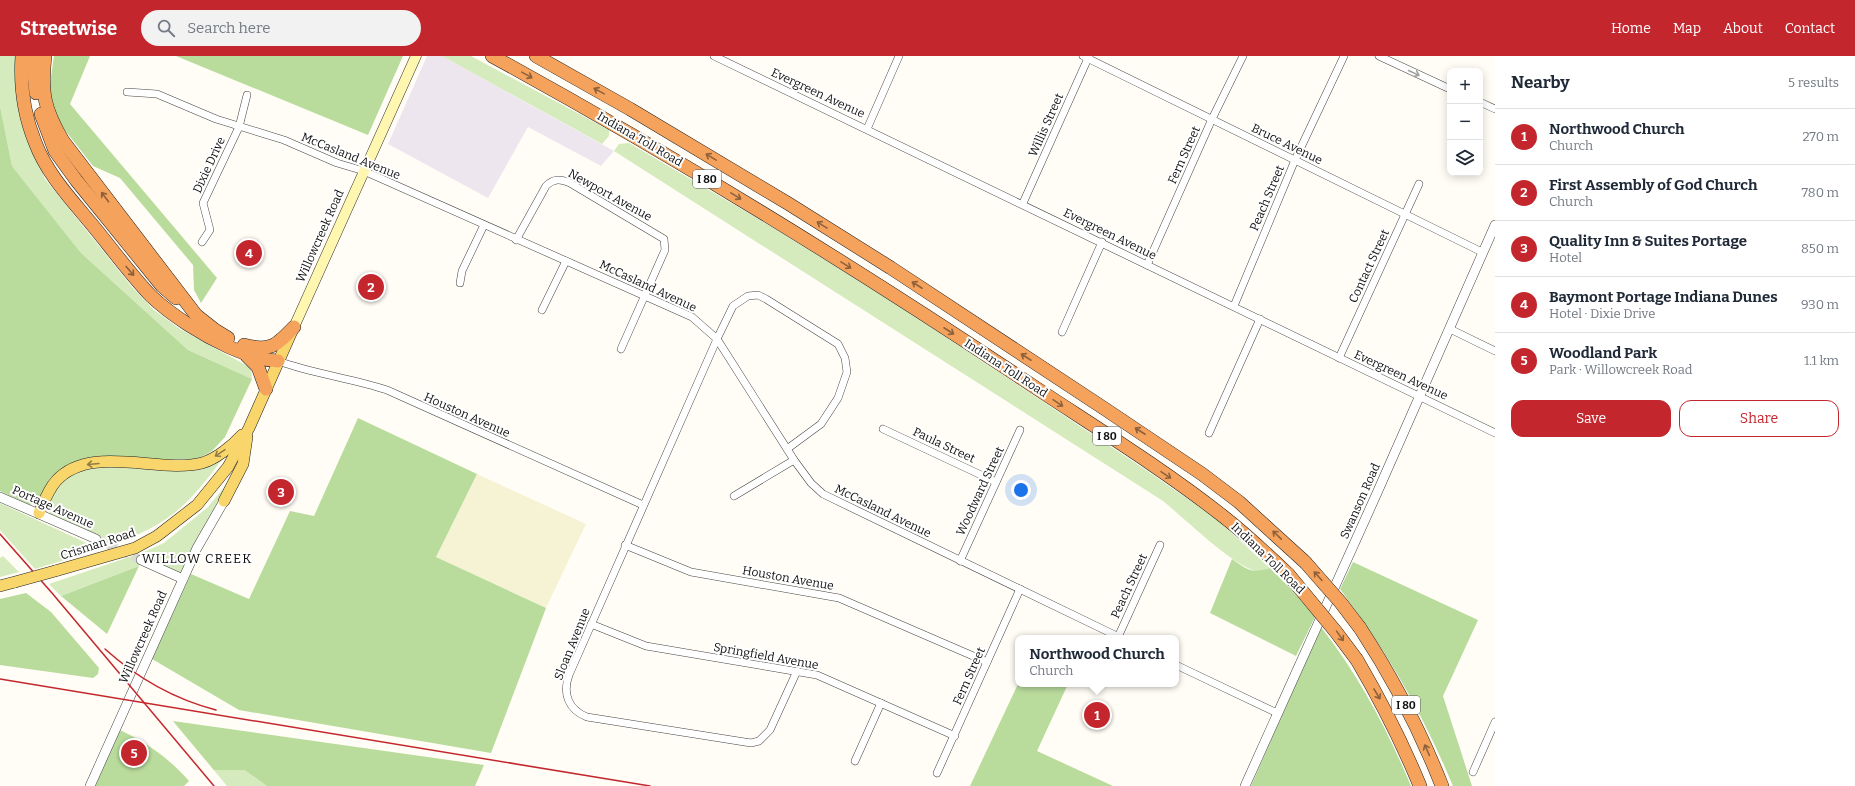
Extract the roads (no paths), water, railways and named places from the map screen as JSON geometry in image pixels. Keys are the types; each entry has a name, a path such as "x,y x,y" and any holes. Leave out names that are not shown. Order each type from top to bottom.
{"highway":[{"path":"22,56 21,68 25,106 35,143 43,161 57,182 129,270 152,297 198,331 278,361"},
{"path":"29,56 28,86 31,103 41,138 52,160 112,236 156,287 171,311"},
{"path":"34,56 35,84 38,106 55,151 80,185 162,286 214,330 241,348 258,367 266,389"},
{"path":"46,56 43,78 44,95 54,125 67,146 196,315"},
{"name":"Indiana Toll Road","path":"492,56 620,127 778,221 985,354 1191,492 1253,541 1288,574 1332,626 1357,660 1380,698 1420,786"},
{"name":"Indiana Toll Road","path":"536,56 630,109 789,204 897,272 1196,470 1239,502 1305,562 1341,603 1360,628 1396,686 1414,720 1442,786"},
{"path":"241,348 271,347 280,342 294,327"}],"main road":[{"name":"Willowcreek Road","path":"249,428 416,56"},
{"path":"224,502 243,464 249,428"},
{"path":"39,513 47,495 56,481 67,471 84,464 108,462 184,465 202,463 217,456 237,441 249,428"},
{"name":"Crisman Road","path":"0,586 128,550 158,536 197,505 214,486 228,467 249,428"}],"street":[{"name":"Evergreen Avenue","path":"714,56 1495,433"},
{"path":"867,129 899,56"},
{"name":"Fern Street","path":"1147,265 1212,119 1243,56"},
{"name":"Peach Street","path":"1234,306 1295,160 1344,56"},
{"path":"1379,56 1447,88"},
{"name":"Bruce Avenue","path":"1086,57 1482,252"},
{"name":"Willis Street","path":"1023,204 1086,57"},
{"name":"McCasland Avenue","path":"127,92 157,94 216,119 284,140 337,163 364,172 433,201 516,240 692,317 717,339 794,460 811,483 823,494 1115,635"},
{"name":"Dixie Drive","path":"202,242 210,230 204,203 239,127 247,95"},
{"path":"1483,103 1495,109"},
{"name":"Newport Avenue","path":"516,240 546,186 553,180 564,180 664,239 666,250 622,349"},
{"name":"Contact Street","path":"1339,358 1419,184"},
{"path":"460,283 462,271 484,225"},
{"name":"Swanson Road","path":"1245,786 1450,329 1482,252 1495,226"},
{"path":"1062,332 1102,242"},
{"path":"542,310 566,261"},
{"name":"Sloan Avenue","path":"787,449 821,424 838,398 847,372 845,358 838,344 766,299 758,295 748,296 742,298 733,306 717,339 642,505 591,624 566,684 566,694 574,709 587,717 751,743 759,741 770,730 797,671"},
{"path":"1209,433 1260,319"},
{"path":"1450,329 1495,351"},
{"name":"Houston Avenue","path":"278,361 299,369 366,383 387,390 642,505"},
{"name":"Paula Street","path":"883,429 996,482"},
{"name":"Woodward Street","path":"960,561 1020,430"},
{"path":"734,496 794,460"},
{"name":"Portage Avenue","path":"0,497 96,539"},
{"name":"Willowcreek Road","path":"90,786 204,534 224,502"},
{"name":"Houston Avenue","path":"625,545 690,572 839,598 987,662"},
{"name":"Peach Street","path":"1120,635 1160,545"},
{"path":"142,560 183,579"},
{"name":"Fern Street","path":"938,773 1020,589"},
{"name":"Springfield Avenue","path":"591,624 646,646 817,675 955,736"},
{"path":"1179,666 1277,713"},
{"path":"855,761 881,703"},
{"path":"1473,772 1495,722"}],"tunnel":[{"path":"96,539 141,560"}],"railway":[{"path":"0,534 52,593 214,786"},
{"path":"105,649 143,678 171,694 216,710"},
{"path":"0,679 650,786"}],"place":[{"name":"Baymont Portage Indiana Dunes","path":"249,253"},
{"name":"First Assembly of God Church","path":"371,287"},
{"name":"Quality Inn & Suites Portage","path":"281,492"},
{"name":"Northwood Church","path":"1097,715"},
{"name":"Woodland Park","path":"134,753"}],"district":[{"name":"WILLOW CREEK","path":"197,558"}]}
